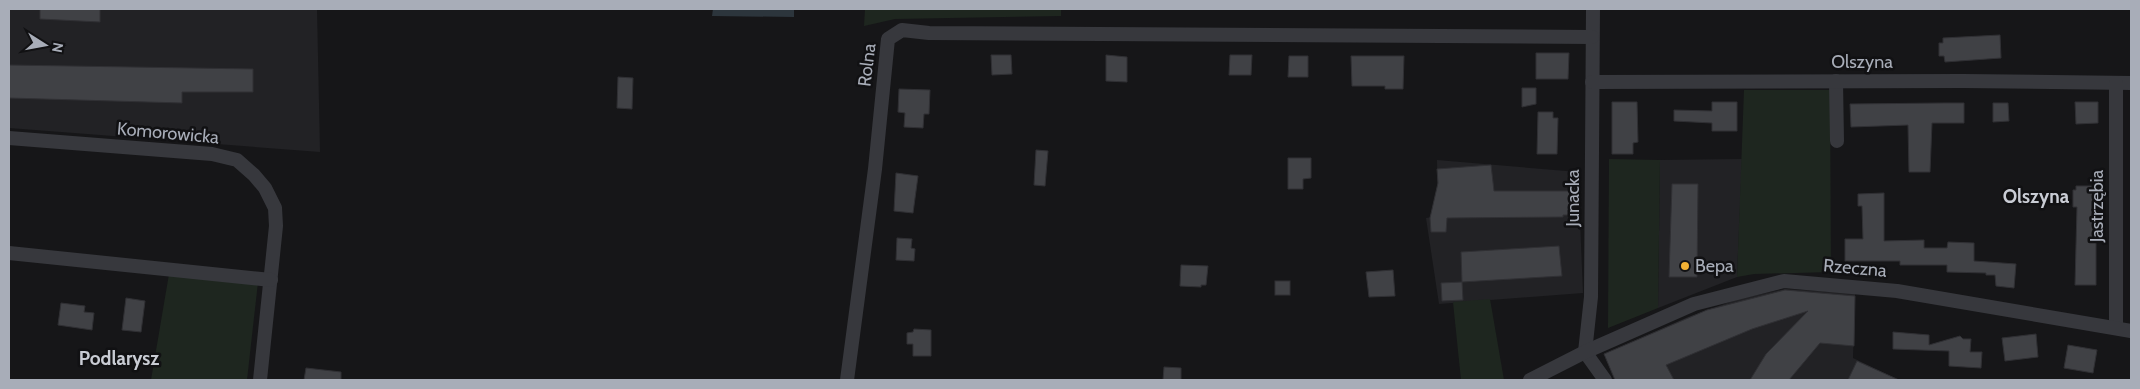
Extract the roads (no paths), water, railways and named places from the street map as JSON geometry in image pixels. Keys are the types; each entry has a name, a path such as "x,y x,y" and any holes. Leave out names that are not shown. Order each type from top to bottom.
{"street":[{"name":"Junacka","path":"1585,352 1591,297 1593,9"},
{"name":"Rolna","path":"847,380 875,170 884,59 888,39 902,30 948,33 1592,37"},
{"path":"1836,81 1836,141"},
{"name":"Olszyna","path":"1592,82 2131,83"},
{"name":"Jastrzębia","path":"2116,83 2116,328"},
{"name":"Komorowicka","path":"9,138 212,154 237,160 265,188 275,208 276,226 260,380"},
{"path":"9,253 271,280"},
{"name":"Rzeczna","path":"1585,352 1694,304 1784,281 1897,291 2131,331"},
{"path":"1530,380 1585,352 1605,380"}],"place":[{"name":"Bepa","path":"1685,266"}],"district":[{"name":"Olszyna","path":"2036,196"},
{"name":"Podlarysz","path":"119,358"}]}
